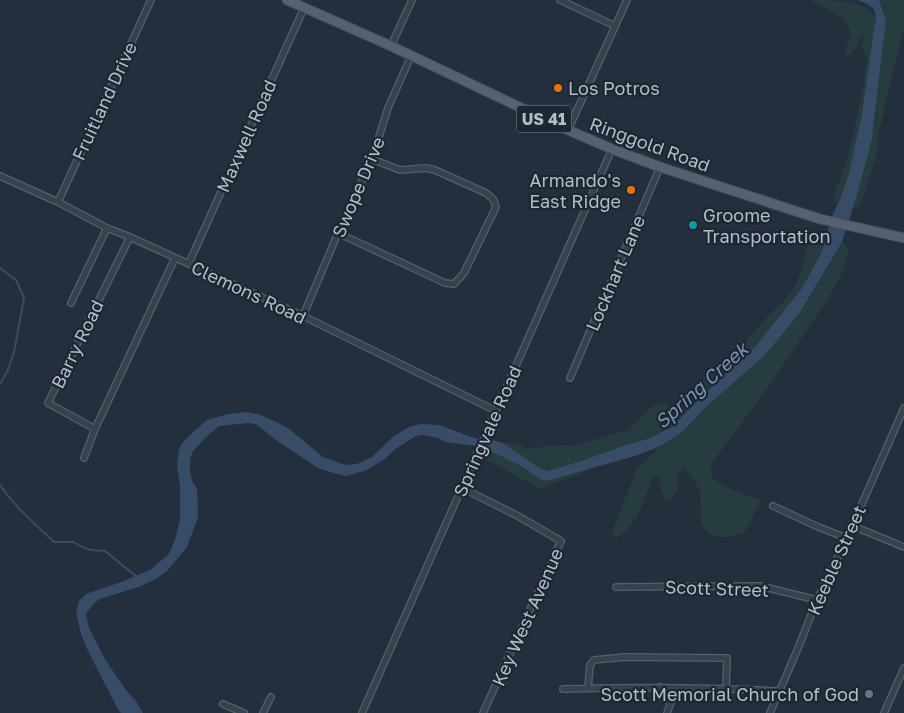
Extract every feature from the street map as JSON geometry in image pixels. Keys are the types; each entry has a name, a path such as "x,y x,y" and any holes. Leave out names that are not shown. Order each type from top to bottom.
{"main road":[{"name":"Ringgold Road","path":"287,0 391,46 612,149 660,167 820,218 904,238"}],"street":[{"name":"Fruitland Drive","path":"58,202 151,0"},
{"path":"391,46 412,0"},
{"path":"560,0 616,26"},
{"path":"568,130 627,0"},
{"name":"Maxwell Road","path":"188,263 304,8"},
{"name":"Swope Drive","path":"304,316 372,159 388,108 410,56"},
{"name":"Springvale Road","path":"362,713 612,149"},
{"path":"338,234 445,283 454,284 464,273 496,207 493,198 486,193 435,170 426,168 400,170 372,159"},
{"name":"Lockhart Lane","path":"570,378 660,167"},
{"name":"Clemons Road","path":"0,176 58,202 107,228 304,316 496,411"},
{"path":"72,303 107,228"},
{"name":"Barry Road","path":"95,429 48,403 130,237"},
{"path":"84,458 95,429 175,258"},
{"name":"Keeble Street","path":"770,713 800,646 817,600 847,538 904,408"},
{"name":"Key West Avenue","path":"462,488 518,516 562,542 483,713"},
{"path":"772,506 847,538"},
{"path":"852,526 904,548"},
{"name":"Scott Street","path":"616,587 760,586 817,600"},
{"path":"588,688 590,665 594,660 647,657 727,658 726,688"},
{"path":"884,713 904,668"},
{"path":"562,689 660,687 779,691"},
{"path":"660,687 670,704"},
{"path":"667,713 676,688"},
{"path":"263,713 271,697"},
{"path":"224,704 244,713"}],"green space":[{"path":"810,0 843,1 854,4 872,12 875,19 862,114 849,173 838,202 834,201 833,198 847,160 862,95 867,59 862,48 862,34 857,46 850,55 846,55 845,50 850,33 848,26 839,16"},
{"path":"879,0 904,0 904,28 881,125 878,130 875,159 864,196 858,208 853,206 872,139 886,21"},
{"path":"818,236 825,238 822,251 802,288 755,347 671,428 647,439 548,471 541,469 503,443 516,443 531,449 547,446 575,445 629,430 642,415 654,406 665,403 676,406 686,404 713,369 733,355 785,300 797,283 811,239"},
{"path":"842,242 847,246 848,252 842,273 828,299 769,386 713,462 711,476 716,481 735,491 761,500 745,532 719,537 714,536 705,529 700,518 701,499 698,486 683,468 678,475 678,490 669,502 664,500 659,476 655,475 635,519 624,533 617,538 614,537 612,531 637,468 661,446 683,431 707,406 765,355 799,314"},
{"path":"487,450 519,465 527,471 571,474 582,471 582,474 539,488 489,461 486,456"}],"water":[{"path":"857,0 879,0 886,21 872,139 842,242 799,314 765,355 707,406 683,431 661,446 635,456 550,480 542,480 519,465 477,446 445,442 438,438 422,435 416,436 395,449 386,458 367,470 346,476 318,468 256,424 219,426 193,451 190,459 192,481 197,489 198,517 187,547 167,571 154,580 100,599 94,603 86,614 89,628 106,661 143,713 121,713 119,711 81,634 76,612 79,601 86,594 150,570 169,554 176,537 180,519 180,486 177,466 179,450 182,443 207,420 246,412 261,415 288,428 323,457 345,465 357,464 372,457 394,436 409,427 420,424 439,425 474,438 503,443 541,469 548,471 647,439 671,428 755,347 802,288 822,251 833,214 849,173 862,114 876,16 872,7"}],"waterway":[{"path":"0,268 16,280 24,298 14,352 8,370 0,384"},
{"path":"0,485 19,508 54,542 73,542 91,550 105,551 137,577"}],"place":[{"name":"Los Potros","path":"558,88"},
{"name":"Armando's East Ridge","path":"631,190"},
{"name":"Groome Transportation","path":"693,225"},
{"name":"Scott Memorial Church of God","path":"869,694"}],"water label":[{"name":"Spring Creek","path":"701,385"}]}
